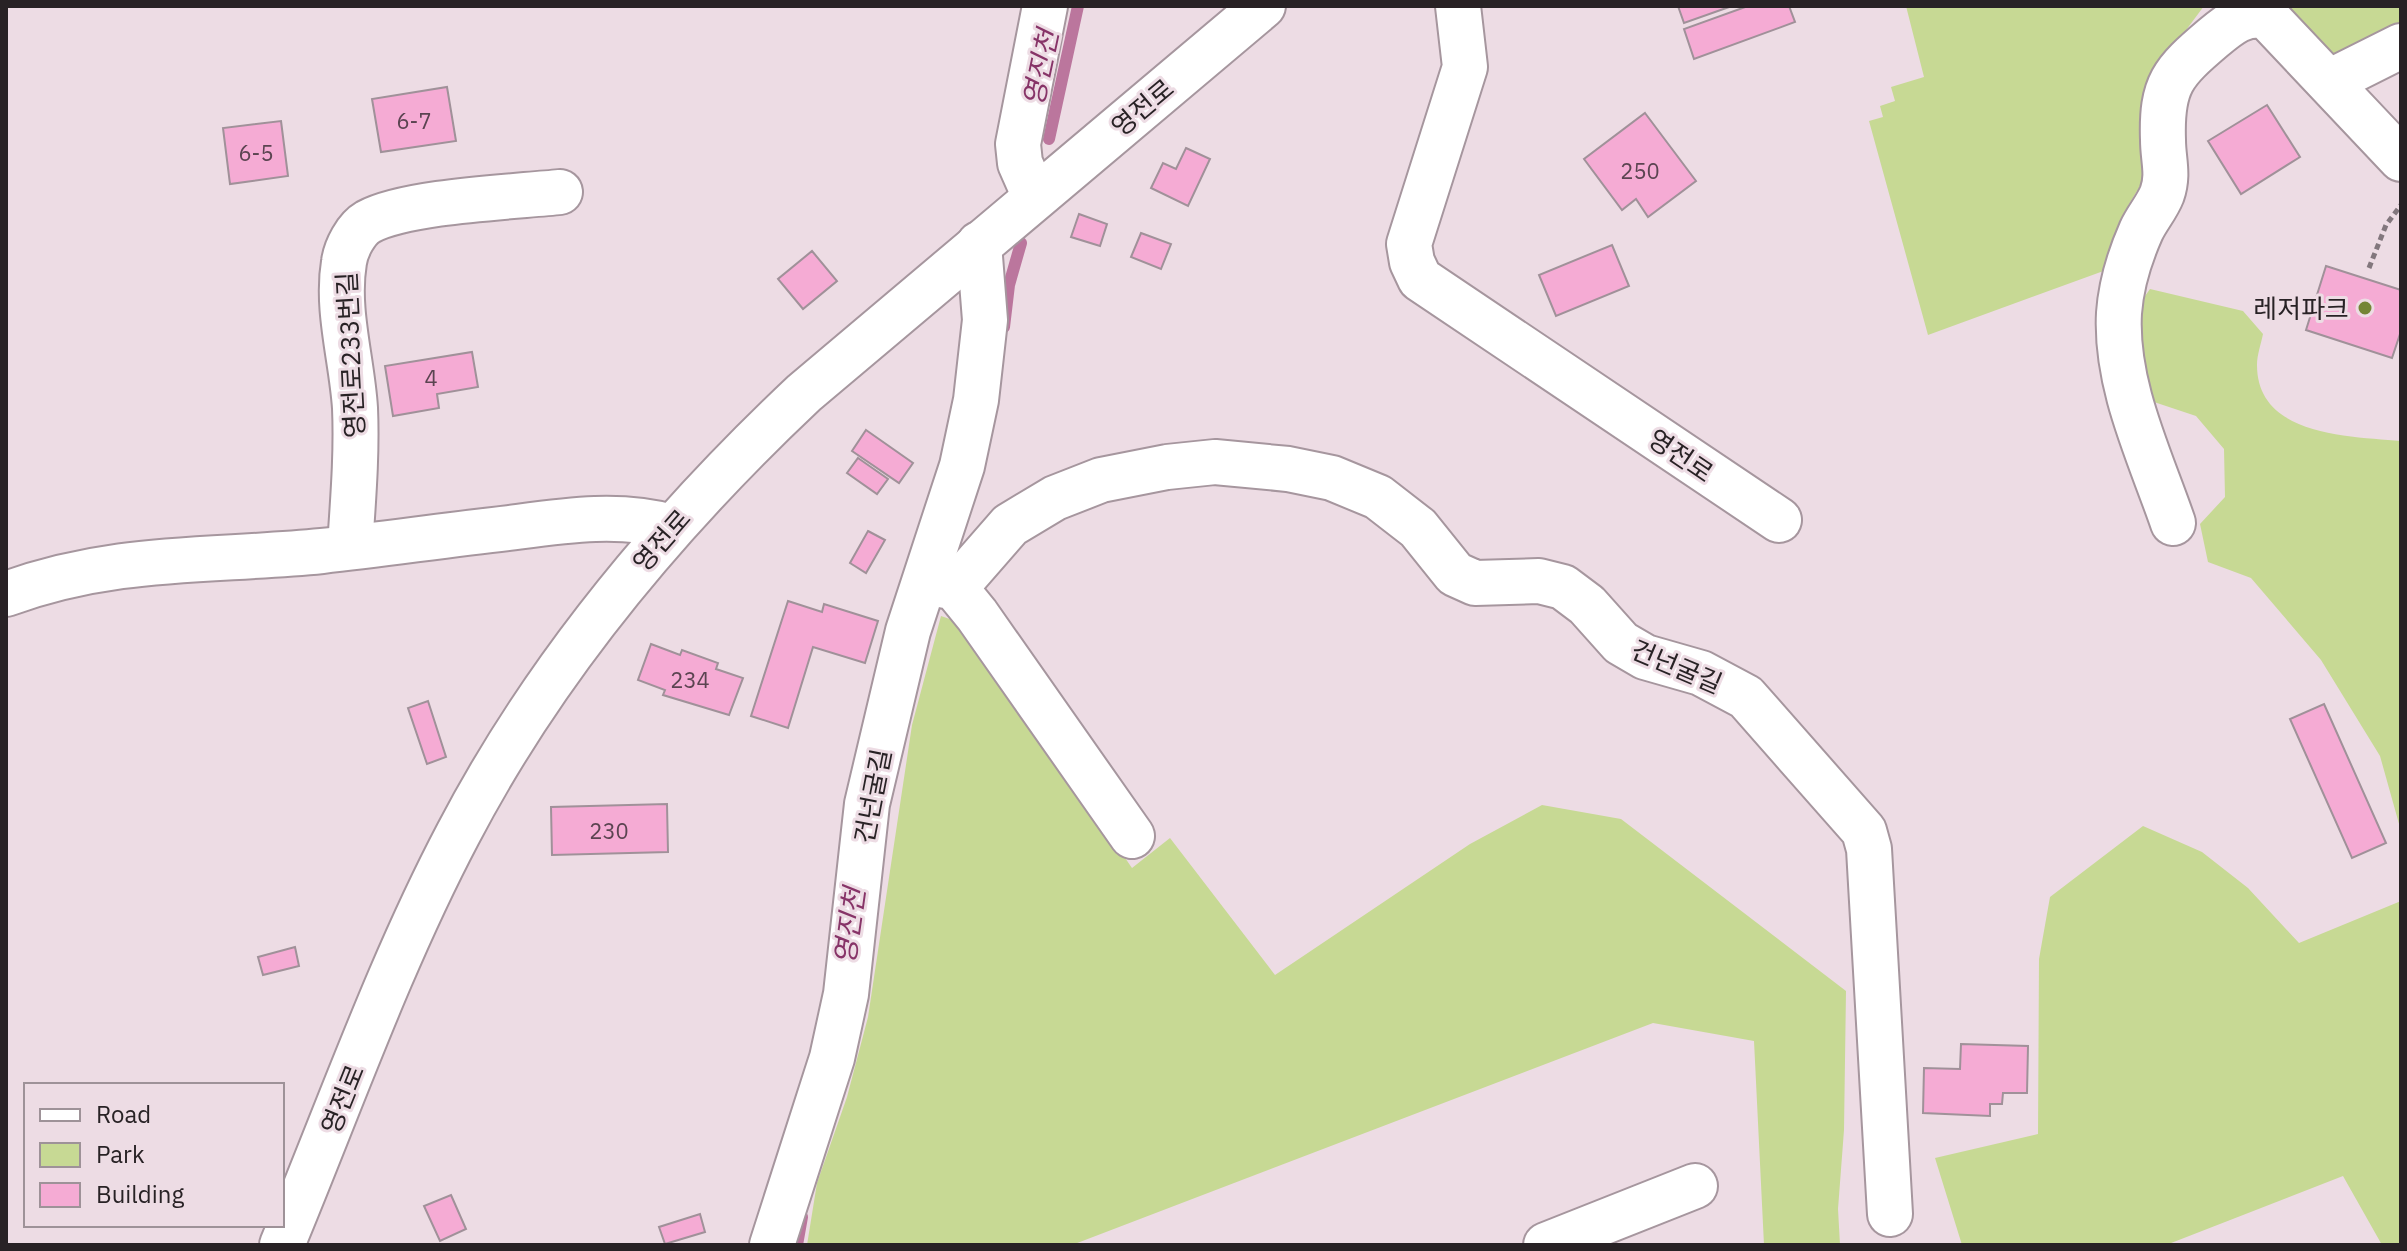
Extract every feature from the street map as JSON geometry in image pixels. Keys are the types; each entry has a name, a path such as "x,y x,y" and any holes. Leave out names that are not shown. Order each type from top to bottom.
{"street":[{"path":"1035,197 1022,171 1018,144 1045,6"},
{"name":"영전로","path":"282,1245 427,896 458,833 537,702 620,587 737,456 804,393 1263,6"},
{"name":"영전로","path":"1458,6 1465,67 1409,244 1412,262 1420,279 1779,520"},
{"path":"2173,523 2129,396 2119,313 2127,269 2142,229 2161,196 2167,172 2162,141 2166,97 2177,69 2232,22 2250,14 2266,16 2401,159"},
{"path":"2329,82 2401,46"},
{"name":"영전로233번길","path":"350,547 356,463 355,406 343,293 344,261 351,241 365,224 392,211 560,192"},
{"name":"건넌굴길","path":"940,585 976,400 985,320 979,244"},
{"name":"건넌굴길","path":"772,1245 835,1046 846,994 867,804 908,631 940,585 1010,525 1055,498 1101,480 1167,467 1215,462 1288,469 1332,478 1378,497 1418,528 1455,574 1475,583 1539,581 1563,587 1587,605 1621,643 1645,657 1701,673 1746,697 1864,831 1869,849 1890,1214"},
{"path":"6,594 90,569 136,562 350,547 553,522 614,519 649,521 671,527"},
{"path":"940,585 1007,654 1132,836"},
{"path":"1546,1245 1695,1186"}],"path":[{"path":"2369,268 2386,225 2401,205"}],"green space":[{"path":"1906,6 2204,6 2157,69 2145,178 2129,204 2109,269 1928,335 1869,121 1883,117 1880,106 1895,101 1891,87 1924,77"},
{"path":"2273,6 2401,6 2401,22 2322,60"},
{"path":"2150,289 2243,311 2263,334 2257,365 2261,389 2272,407 2289,419 2333,434 2401,441 2401,831 2380,756 2321,660 2251,578 2208,562 2200,524 2225,497 2224,449 2196,416 2148,400 2135,310"},
{"path":"941,616 964,624 1132,868 1170,838 1275,975 1470,844 1542,805 1621,819 1846,991 1844,1130 1838,1209 1840,1245 1764,1245 1754,1041 1653,1023 1072,1245 807,1245 817,1183 847,1097 868,1017 912,725"},
{"path":"2143,826 2202,852 2248,888 2299,943 2401,901 2401,1245 2382,1245 2343,1176 2166,1245 1962,1245 1935,1158 2038,1134 2039,959 2050,897"}],"building":[{"path":"1678,6 1732,6 1684,23"},
{"path":"1748,6 1789,6 1795,22 1694,59 1684,29"},
{"path":"447,87 456,141 381,152 372,99"},
{"path":"2267,105 2300,157 2241,194 2208,141"},
{"path":"1645,113 1696,181 1648,217 1636,199 1622,210 1584,159"},
{"path":"281,121 288,176 230,184 223,128"},
{"path":"1186,148 1210,159 1188,206 1151,188 1163,163 1176,169"},
{"path":"1079,214 1107,224 1100,246 1071,237"},
{"path":"1141,233 1171,244 1161,269 1131,257"},
{"path":"1612,245 1629,286 1556,316 1539,275"},
{"path":"812,251 837,281 803,309 778,279"},
{"path":"2326,266 2401,290 2401,331 2392,358 2306,330"},
{"path":"472,352 478,387 437,394 439,408 393,416 385,366"},
{"path":"866,430 913,463 899,483 852,451"},
{"path":"858,458 888,479 877,494 847,473"},
{"path":"868,531 885,540 866,573 850,563"},
{"path":"788,601 822,612 824,604 878,621 865,663 813,647 788,728 751,716"},
{"path":"651,644 680,655 682,650 718,663 716,669 743,678 729,715 663,695 665,690 638,680"},
{"path":"428,701 446,757 427,764 408,708"},
{"path":"2324,704 2386,843 2352,858 2290,719"},
{"path":"667,804 668,852 552,855 551,807"},
{"path":"295,947 299,966 263,975 258,957"},
{"path":"1961,1044 2028,1046 2027,1093 2003,1093 2002,1104 1990,1104 1990,1116 1923,1113 1924,1068 1960,1069"},
{"path":"451,1195 466,1229 440,1241 424,1206"},
{"path":"700,1214 705,1232 665,1244 659,1227"}],"waterway":[{"name":"영진천","path":"1049,139 1078,6"},
{"name":"영진천","path":"1004,327 1009,285 1021,243"},
{"name":"영진천","path":"797,1245 802,1217"}],"place":[{"name":"레저파크","path":"2365,308"}]}
